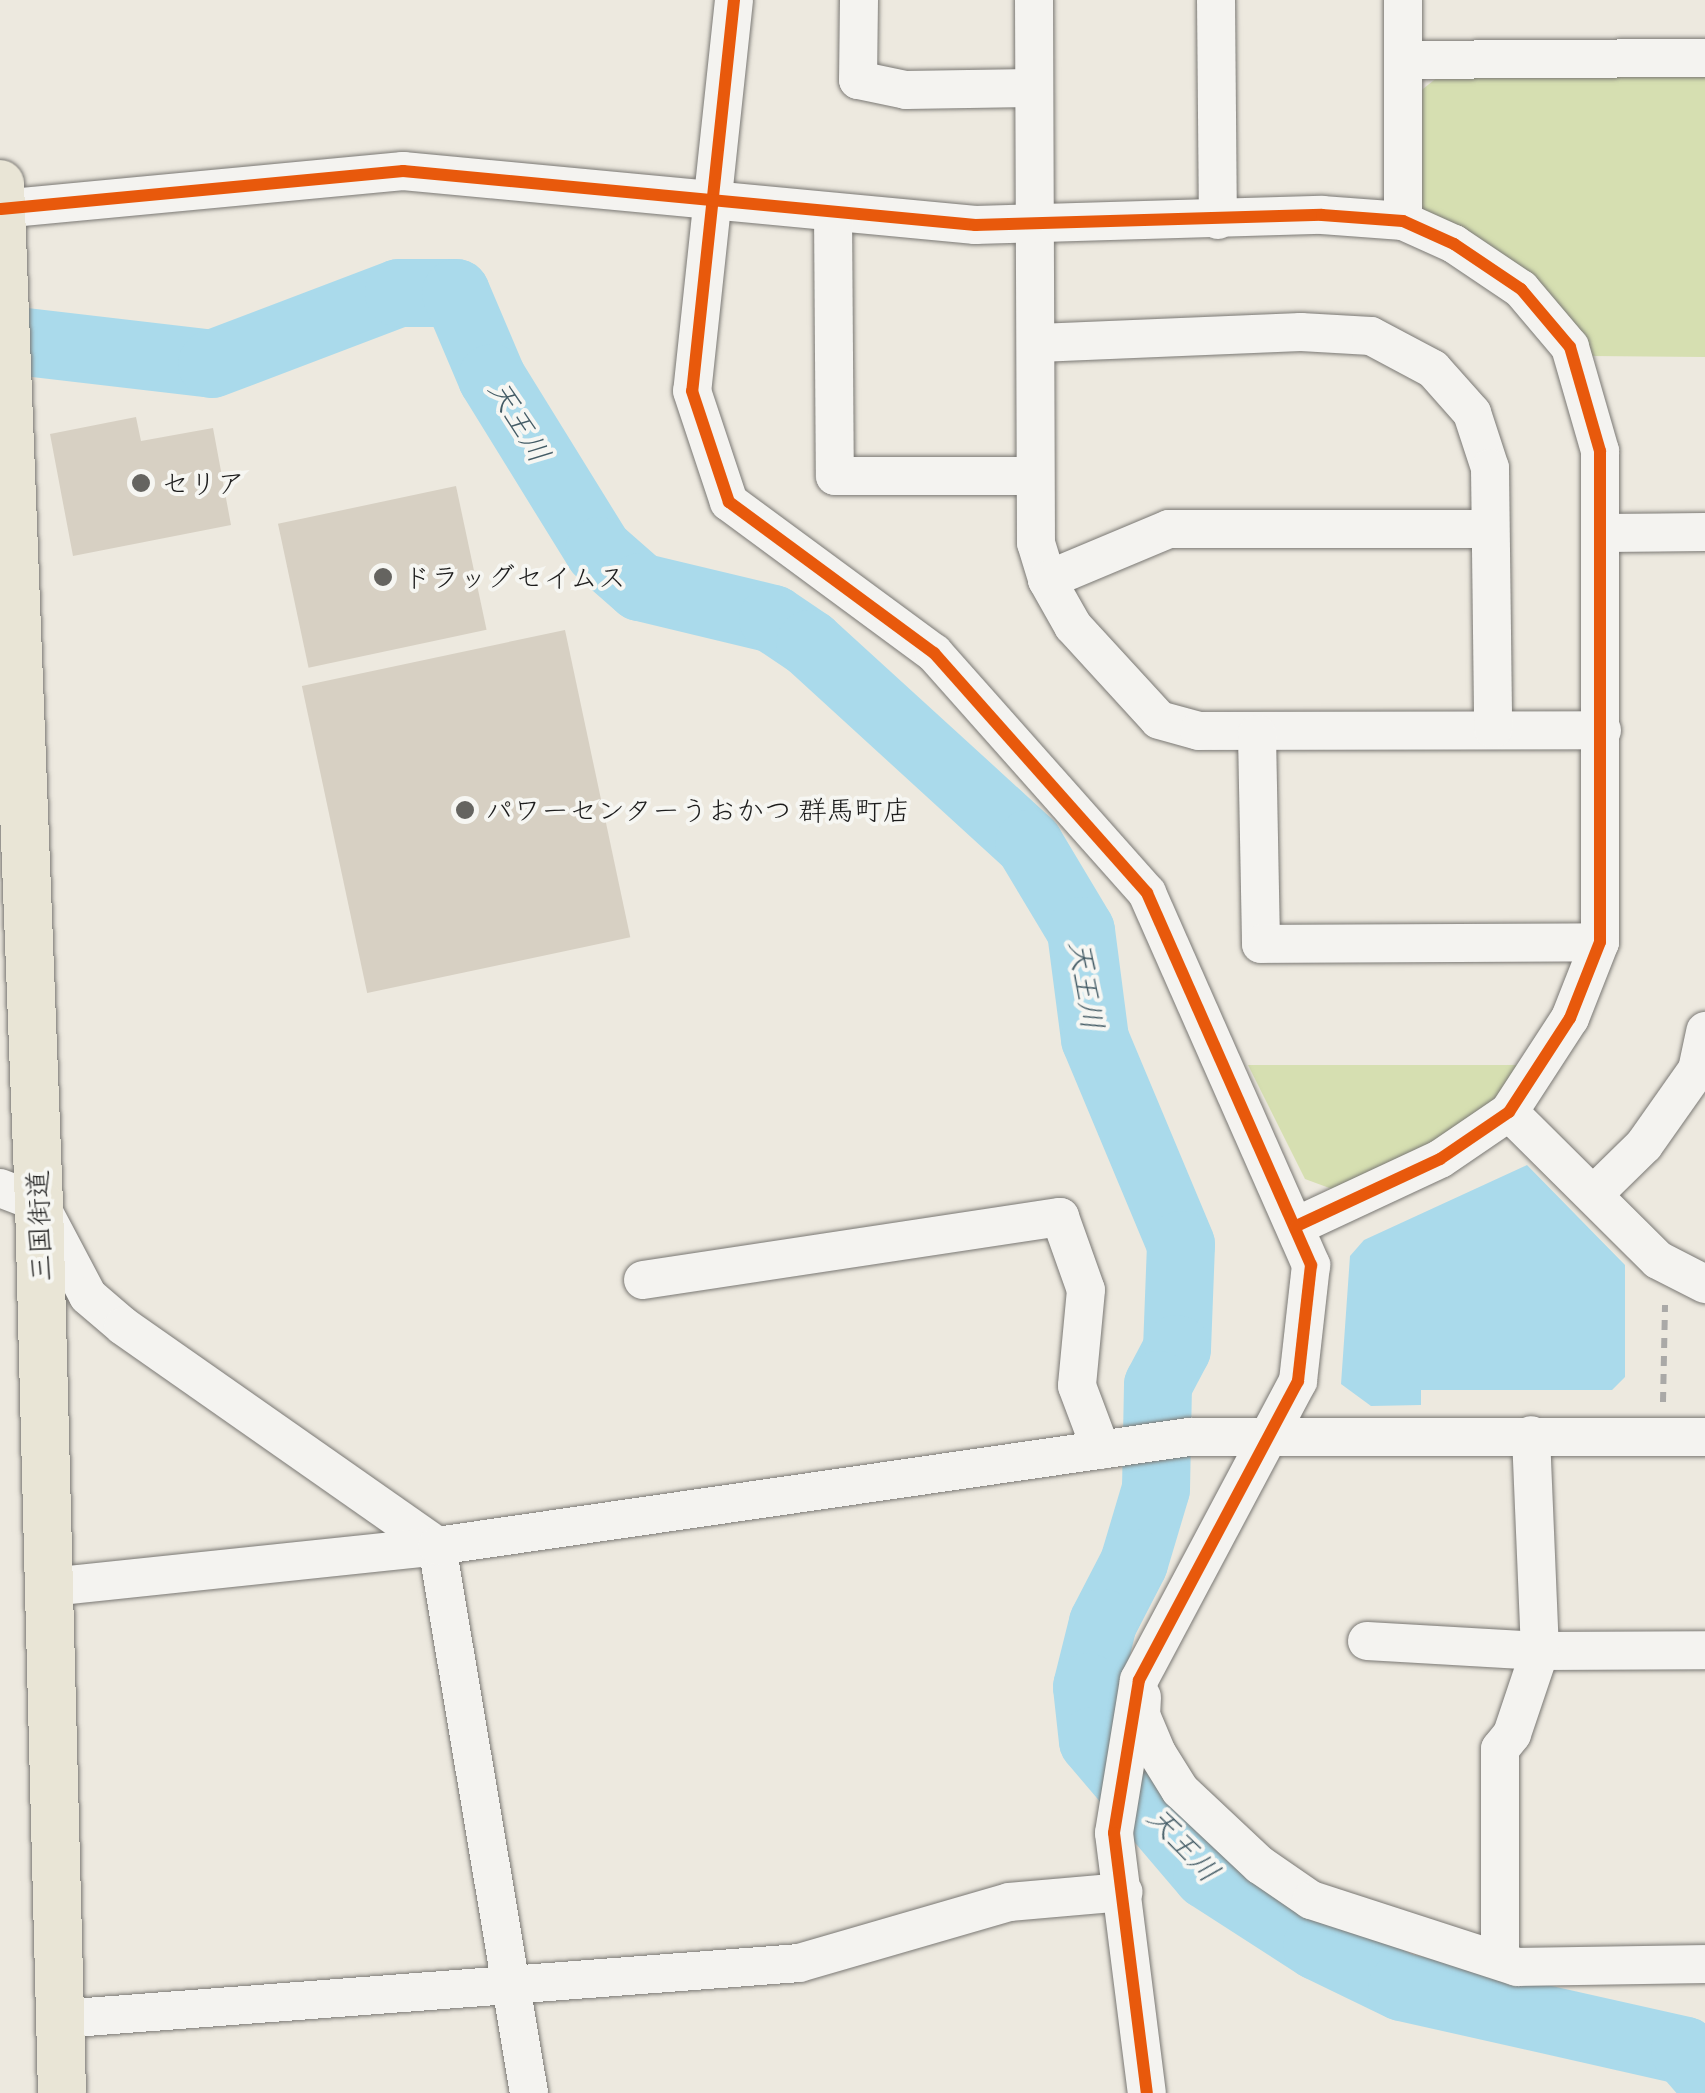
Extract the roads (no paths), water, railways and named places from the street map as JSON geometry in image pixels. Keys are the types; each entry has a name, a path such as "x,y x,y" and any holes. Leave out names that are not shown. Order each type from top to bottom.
{"main road":[{"path":"0,184 1,209"},
{"name":"三国街道","path":"1,209 19,1195 50,1587 62,2093"}],"street":[{"path":"734,0 692,391 728,502 934,653 1148,892 1311,1265 1307,1340 1298,1382 1144,1670 1116,1801 1114,1832 1147,2093"},
{"path":"859,0 858,80 906,90 1031,88"},
{"path":"1034,0 1031,88 1038,343 1033,476 1036,543 1046,580 1073,626 1159,720 1257,734 1602,730"},
{"path":"1216,0 1218,220"},
{"path":"1403,222 1404,0"},
{"path":"1403,60 1705,58"},
{"path":"1,209 404,170 833,212 1036,226 1322,215 1403,222 1454,244 1521,289 1570,347 1600,451 1604,534 1600,942 1570,1018 1509,1112 1440,1159 1296,1226"},
{"path":"833,212 835,476 1033,476"},
{"path":"1038,343 1301,332 1370,336 1433,369 1472,414 1490,468 1493,729"},
{"path":"1046,580 1168,529 1488,529"},
{"path":"1604,534 1705,532"},
{"path":"1257,734 1261,944 1600,942"},
{"path":"1594,1194 1644,1146 1701,1072 1705,1031"},
{"path":"1509,1112 1666,1264 1705,1284"},
{"path":"19,1195 88,1296 123,1326 437,1546 529,2093"},
{"path":"643,1280 1060,1218 1086,1290 1077,1386 1116,1446"},
{"path":"1500,1960 1500,1749 1512,1734 1540,1650 1531,1435"},
{"path":"50,1587 437,1546 1189,1437 1705,1437"},
{"path":"1366,1641 1540,1650 1705,1650"},
{"path":"1144,1670 1142,1714 1156,1753 1180,1790 1260,1865 1311,1900 1517,1967 1705,1964"},
{"path":"60,2019 799,1963 1009,1902 1124,1892"}],"water":[{"path":"1527,1165 1625,1265 1625,1377 1612,1390 1421,1390 1421,1405 1371,1406 1341,1384 1350,1256 1364,1240"}],"waterway":[{"name":"天王川","path":"0,339 212,364 399,293 456,293 492,378 599,551 640,587 773,619 810,644 1029,844 1081,931 1095,1039 1181,1245 1177,1349 1158,1385 1156,1489 1134,1563 1103,1623 1087,1687 1093,1741 1207,1875 1317,1946 1402,1987 1685,2051 1705,2074"}],"place":[{"name":"セリア","path":"141,483"},
{"name":"ドラッグセイムス","path":"383,577"},
{"name":"パワーセンターうおかつ 群馬町店","path":"465,810"}]}
